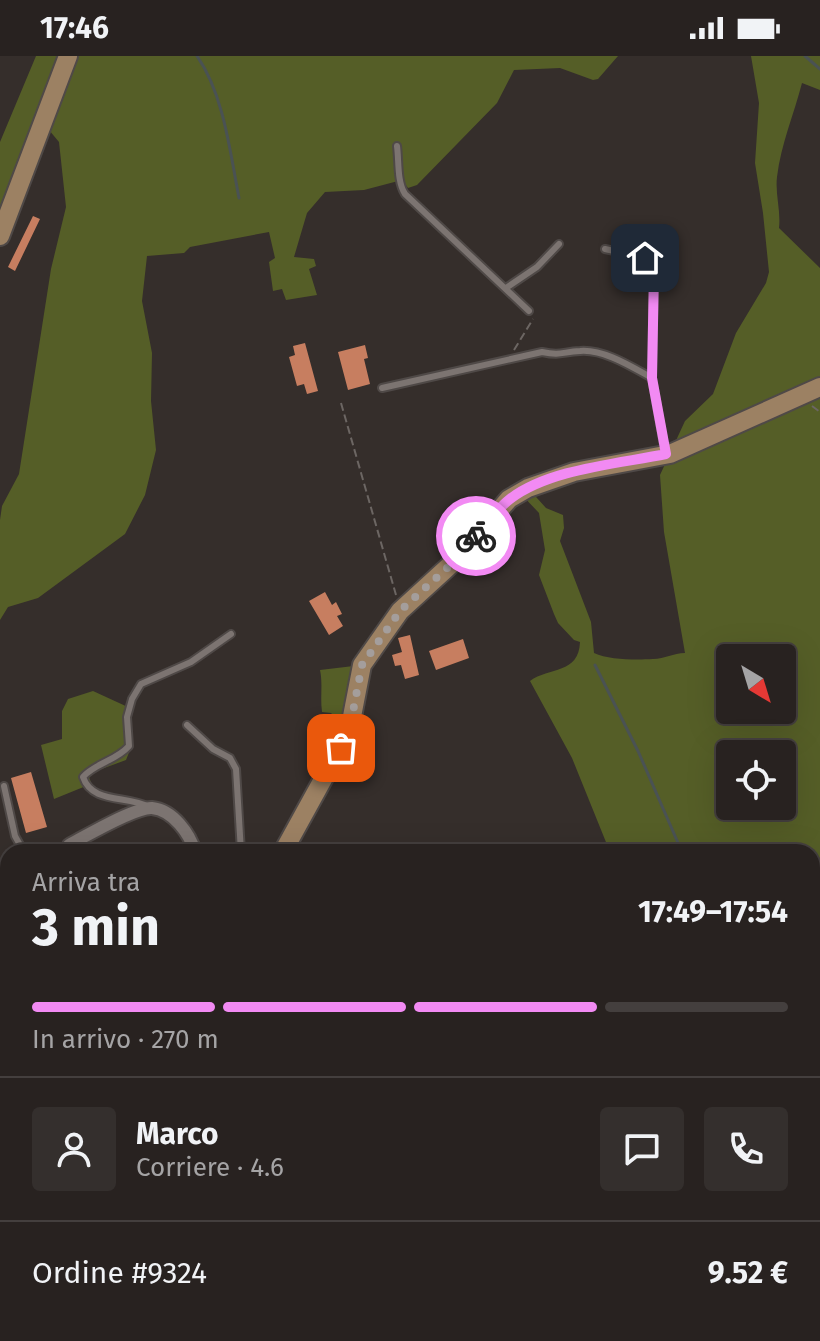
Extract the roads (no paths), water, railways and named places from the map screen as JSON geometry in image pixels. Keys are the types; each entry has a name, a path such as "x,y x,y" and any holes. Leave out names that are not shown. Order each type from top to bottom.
{"street":[{"path":"0,236 68,56"},
{"path":"287,844 349,732 362,665 400,611 459,557 509,499 528,488 574,472 666,454 820,387"},
{"path":"71,844 137,811 152,808 179,824 192,844"}],"lane":[{"path":"397,146 400,186 405,194 529,311"},
{"path":"506,288 537,267 559,244"},
{"path":"605,249 645,258 654,270 652,378 666,454"},
{"path":"382,388 542,352 561,355 582,351 596,353 629,365 652,378"},
{"path":"152,808 95,794 86,786 83,777 89,770 122,754 129,746 127,717 132,699 141,684 191,662 231,634"},
{"path":"187,725 213,749 230,758 236,769 241,844"},
{"path":"4,786 20,844"}],"waterway":[{"path":"197,56 220,106 239,198"},
{"path":"805,56 820,69"},
{"path":"595,665 638,751 679,844"}]}
